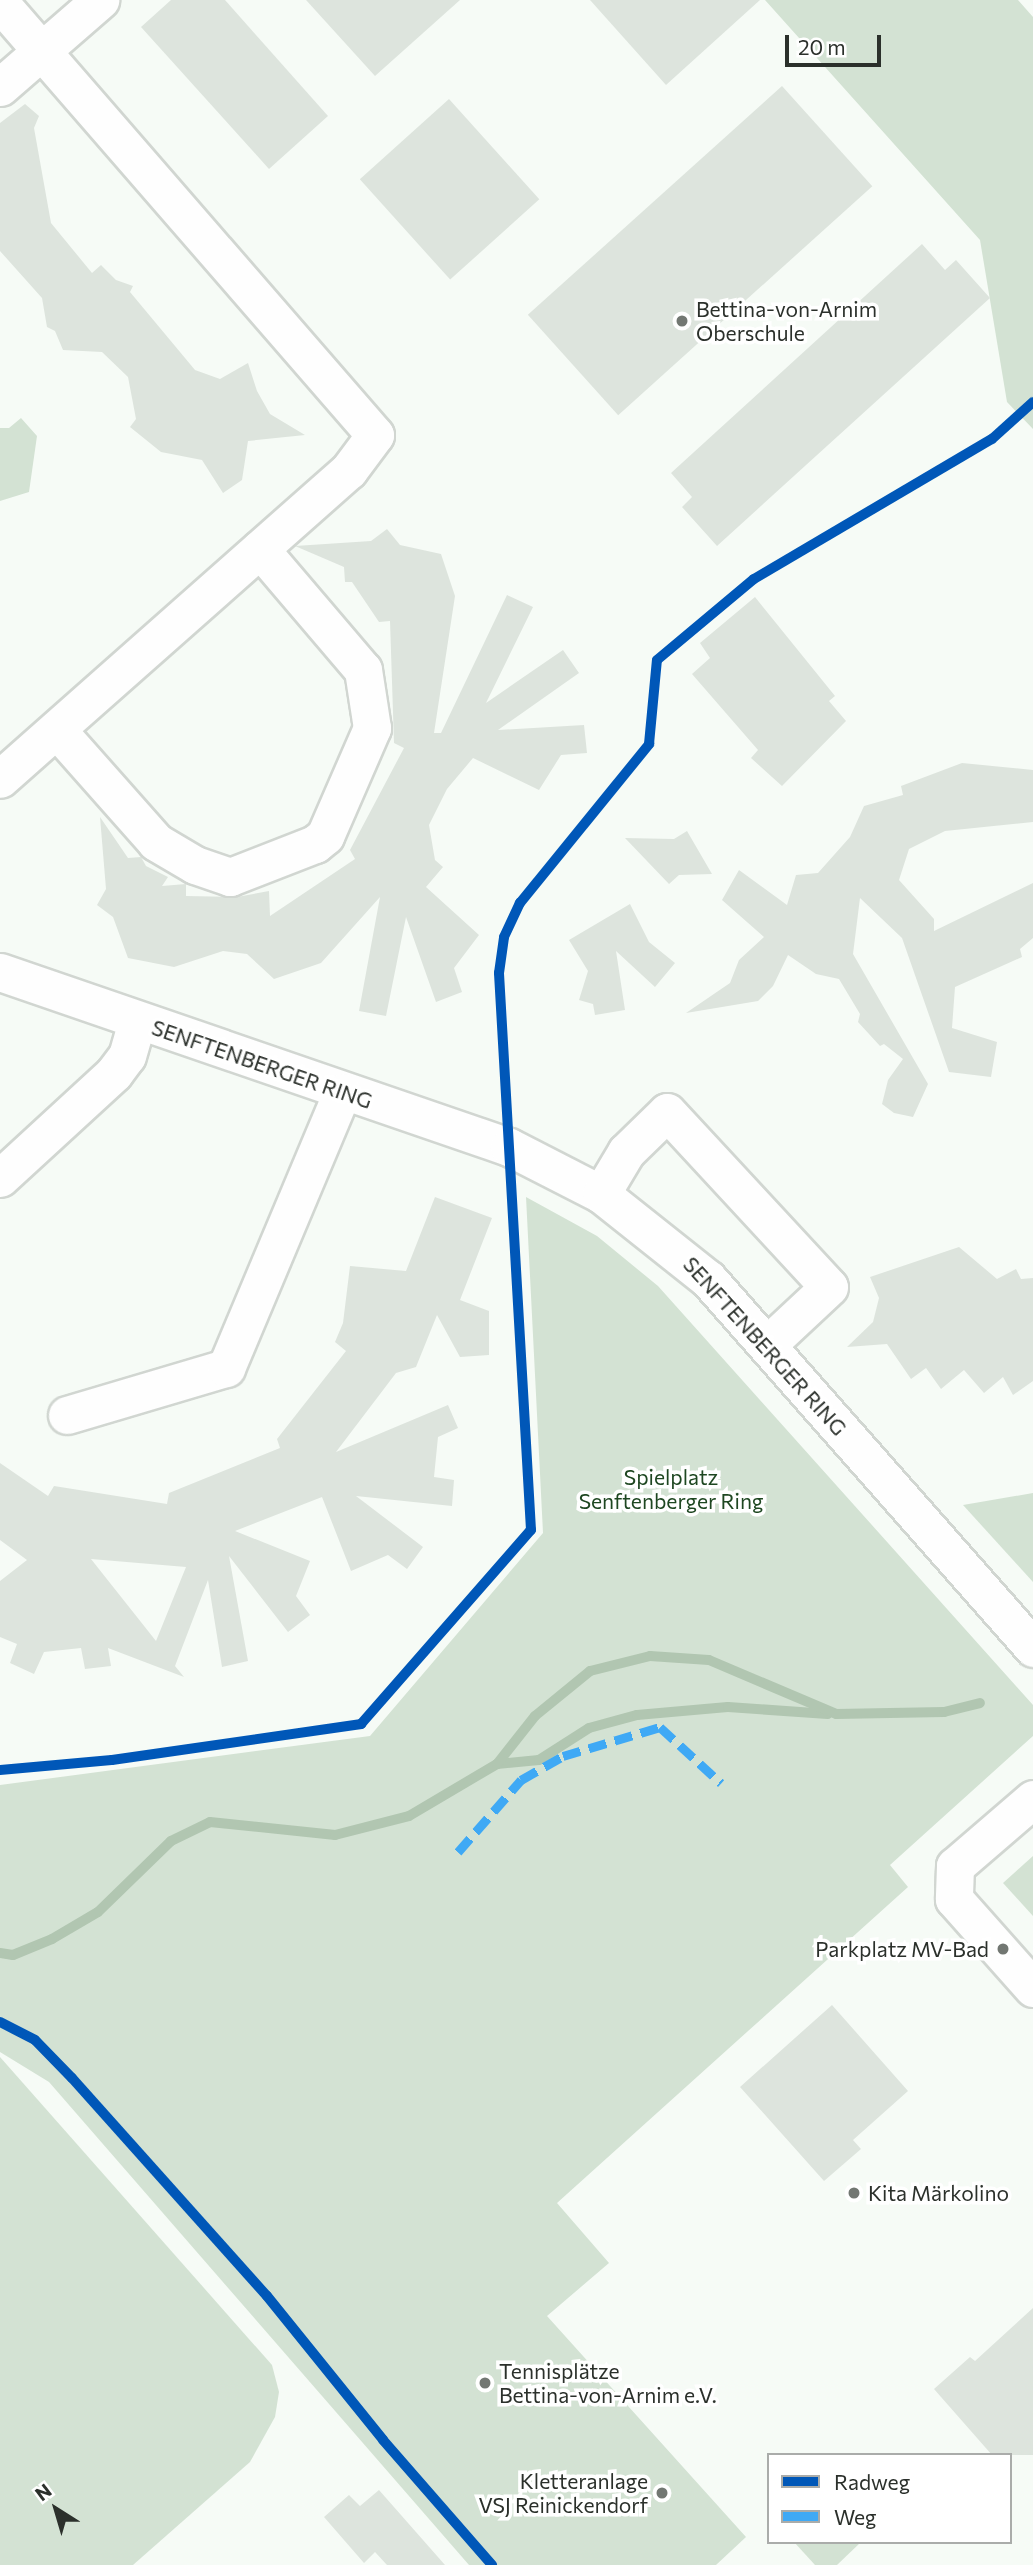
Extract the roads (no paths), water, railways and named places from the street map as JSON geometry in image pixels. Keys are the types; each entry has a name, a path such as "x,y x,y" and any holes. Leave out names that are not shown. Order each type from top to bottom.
{"street":[{"path":"0,87 100,0"},
{"path":"0,3 375,435 349,470 0,779"},
{"path":"57,730 156,842 195,865 230,877 315,844 324,835 372,728 363,670 260,549"},
{"name":"SENFTENBERGER RING","path":"0,972 342,1092 509,1147 601,1194 685,1256 767,1345 1033,1648"},
{"path":"0,1178 114,1073 127,1056 136,1020"},
{"path":"67,1415 226,1368 342,1092"},
{"path":"601,1194 626,1152 667,1112 829,1287 767,1345"},
{"path":"1033,1799 956,1866 954,1899 1033,1988"}],"waterway":[{"path":"0,1953 13,1955 52,1939 98,1912 171,1841 210,1822 335,1835 409,1816 497,1764 535,1716 590,1671 650,1656 709,1660 836,1714 944,1712 980,1703"},
{"path":"497,1764 539,1760 589,1728 637,1715 728,1707 828,1714"}],"place":[{"name":"Bettina-von-Arnim Oberschule","path":"682,321"},
{"name":"Parkplatz MV-Bad","path":"1003,1949"},
{"name":"Kita Märkolino","path":"854,2193"},
{"name":"Tennisplätze Bettina-von-Arnim e.V.","path":"485,2383"},
{"name":"Kletteranlage VSJ Reinickendorf","path":"662,2493"}],"park label":[{"name":"Spielplatz Senftenberger Ring","path":"671,1489"}]}
